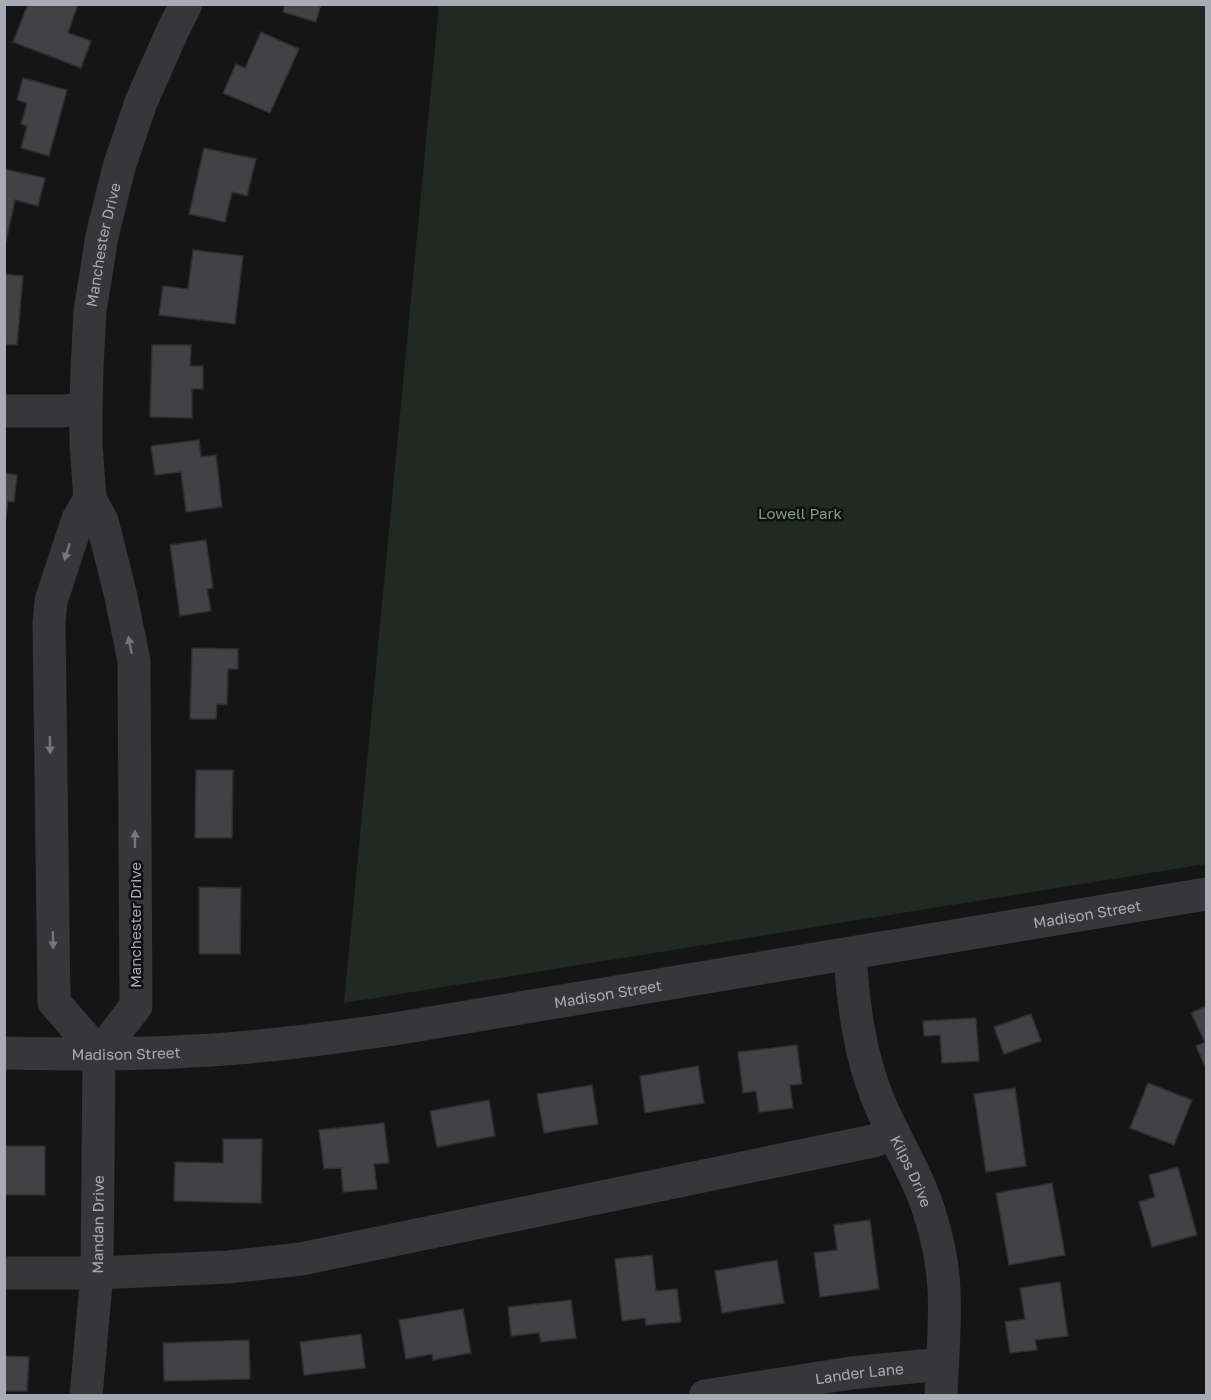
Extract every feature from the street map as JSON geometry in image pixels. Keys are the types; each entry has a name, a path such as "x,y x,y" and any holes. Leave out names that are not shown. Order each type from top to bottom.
{"street":[{"name":"Manchester Drive","path":"99,1054 136,1006 134,661 102,521 90,499 86,408 90,311 102,236 119,167 141,102 186,4"},
{"path":"4,411 63,411 86,408"},
{"path":"90,499 78,519 51,601 49,622 52,892 54,1002 99,1054"},
{"name":"Madison Street","path":"4,1053 192,1052 387,1030 1206,894"},
{"name":"Kilps Drive","path":"850,954 851,985 866,1065 877,1098 922,1191 939,1251 944,1290 941,1380"},
{"name":"Mandan Drive","path":"86,1395 97,1273 99,1054"},
{"path":"4,1273 97,1273 228,1267 301,1259 873,1141 894,1133"},
{"name":"Lander Lane","path":"705,1395 851,1373 941,1380"}],"green space":[{"name":"Lowell Park","path":"439,5 1206,5 1206,864 344,1003"}],"building":[{"path":"28,4 78,4 68,33 91,41 81,68 13,42"},
{"path":"285,4 321,4 316,22 283,12"},
{"path":"261,32 299,49 270,113 223,93 236,64 245,68"},
{"path":"23,78 67,90 49,156 21,148 27,126 21,124 27,103 17,100"},
{"path":"204,148 256,159 247,196 232,192 225,222 189,214"},
{"path":"4,169 45,178 38,206 15,200 6,241 4,240"},
{"path":"193,250 243,256 235,324 159,315 163,286 188,289"},
{"path":"4,274 23,276 17,345 4,344"},
{"path":"152,345 191,345 190,366 203,366 203,389 192,389 192,418 150,417"},
{"path":"199,440 201,457 216,455 222,507 186,512 181,472 155,475 151,446"},
{"path":"4,473 17,475 14,502 8,501 4,533"},
{"path":"206,540 213,588 207,589 211,611 180,616 170,545"},
{"path":"192,648 238,649 238,669 228,669 227,705 217,704 216,719 190,719"},
{"path":"196,770 233,770 232,838 195,838"},
{"path":"199,887 241,888 240,954 199,954"},
{"path":"1206,1006 1206,1069 1196,1046 1205,1042 1191,1013"},
{"path":"1031,1014 1041,1041 1004,1054 994,1027"},
{"path":"976,1018 979,1061 942,1063 940,1035 924,1036 923,1021"},
{"path":"797,1045 802,1084 790,1085 793,1108 759,1112 756,1091 743,1093 738,1052"},
{"path":"698,1066 704,1103 645,1113 640,1076"},
{"path":"1148,1083 1192,1100 1174,1145 1130,1128"},
{"path":"592,1085 598,1124 544,1133 537,1094"},
{"path":"1015,1088 1026,1166 986,1172 974,1094"},
{"path":"489,1100 495,1136 437,1147 430,1111"},
{"path":"384,1123 389,1163 374,1164 377,1189 343,1192 341,1168 324,1169 319,1130"},
{"path":"223,1139 262,1139 261,1203 174,1201 175,1162 223,1163"},
{"path":"4,1146 45,1146 45,1195 4,1195"},
{"path":"1178,1167 1197,1235 1152,1247 1139,1202 1155,1197 1149,1175"},
{"path":"1052,1183 1065,1255 1009,1265 996,1193"},
{"path":"870,1220 879,1289 820,1297 814,1253 837,1250 834,1225"},
{"path":"652,1255 656,1291 677,1289 681,1322 646,1325 645,1318 622,1321 615,1259"},
{"path":"777,1260 784,1303 722,1313 715,1271"},
{"path":"1060,1282 1068,1336 1035,1340 1037,1350 1010,1353 1005,1322 1025,1319 1020,1288"},
{"path":"571,1300 576,1338 541,1342 539,1333 511,1336 508,1307"},
{"path":"463,1309 471,1353 433,1360 432,1354 406,1359 399,1320"},
{"path":"361,1334 365,1368 304,1375 300,1342"},
{"path":"249,1340 250,1379 164,1381 163,1343"},
{"path":"4,1356 29,1357 27,1391 4,1391"}]}
